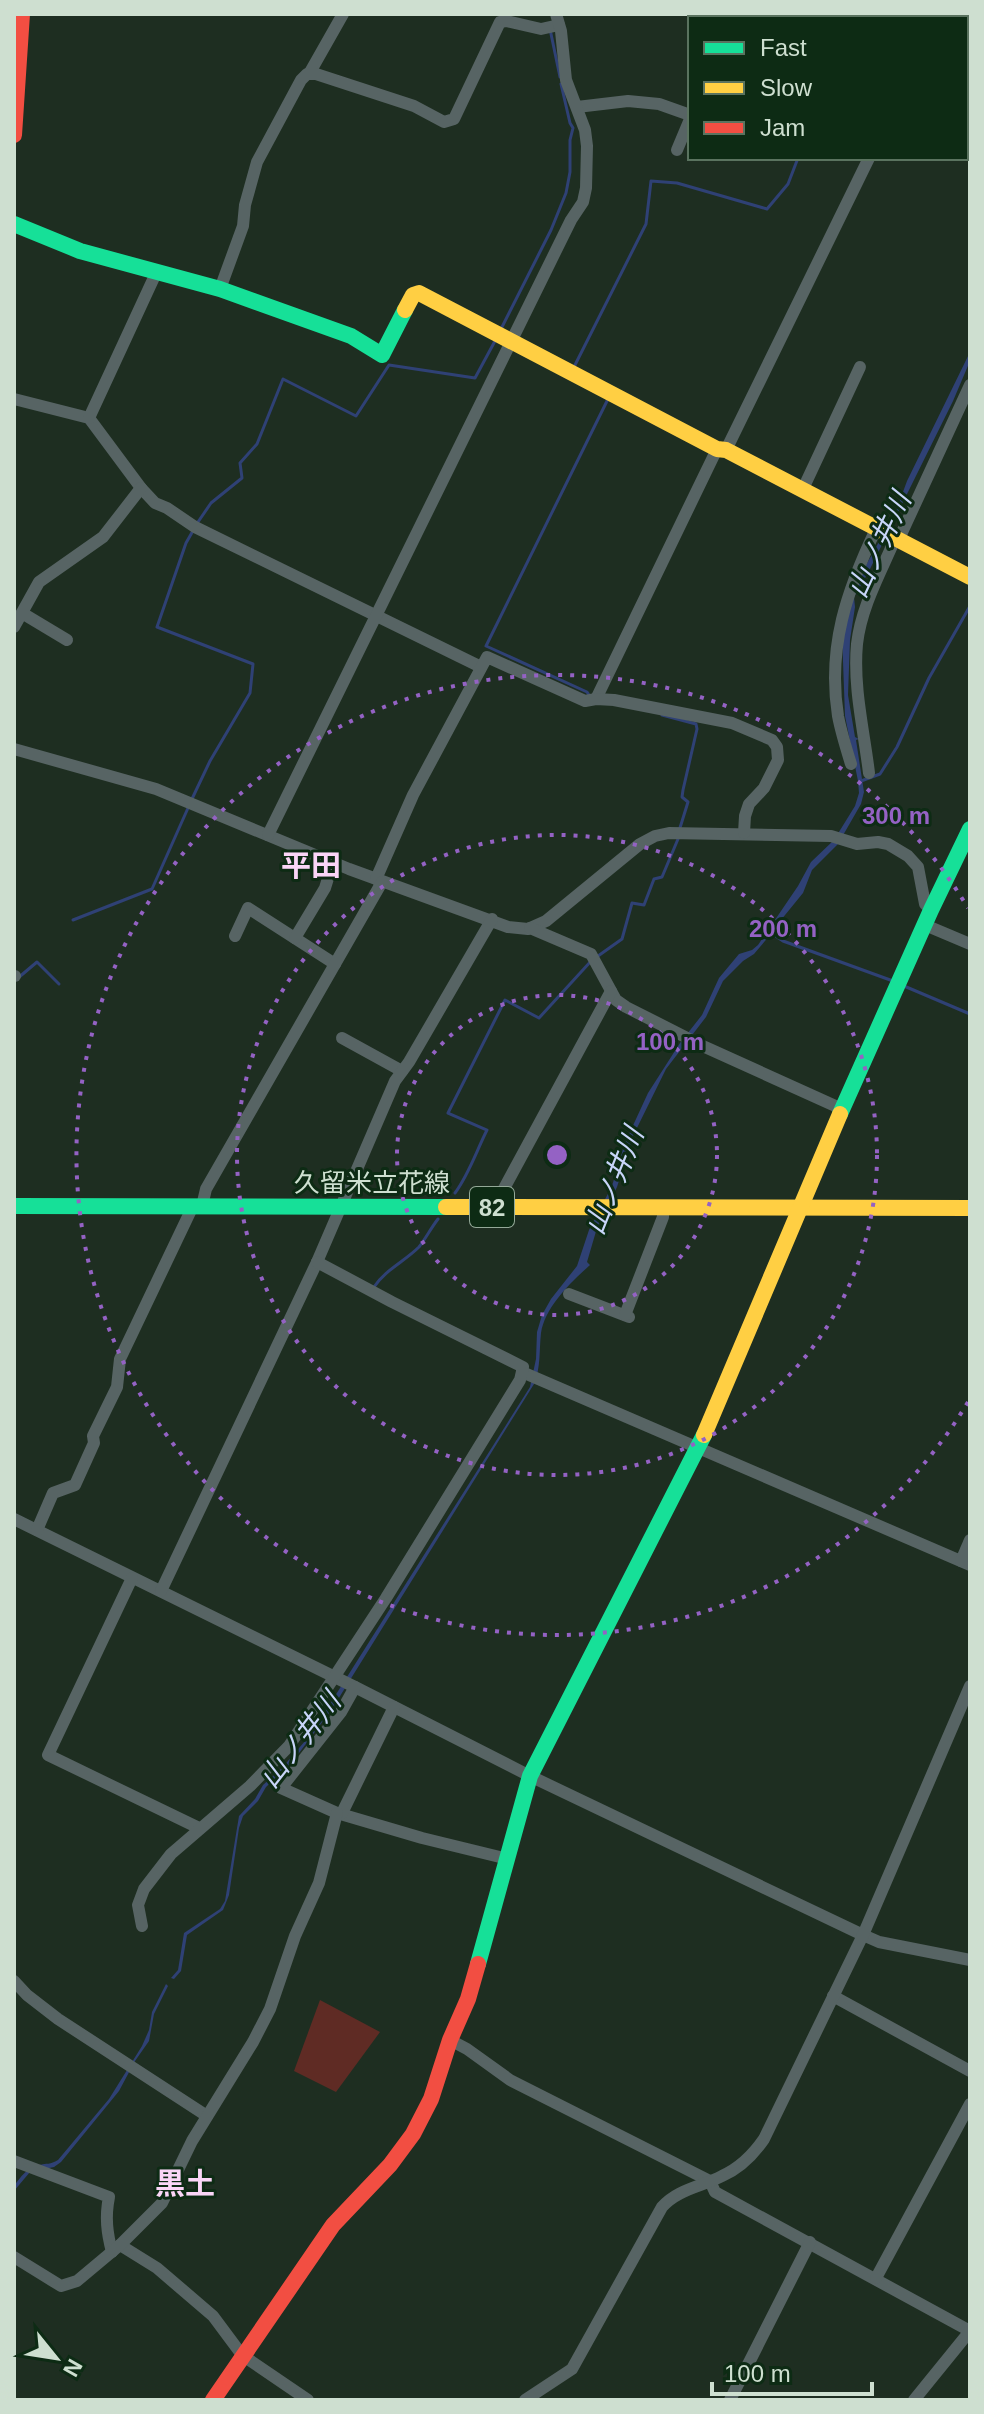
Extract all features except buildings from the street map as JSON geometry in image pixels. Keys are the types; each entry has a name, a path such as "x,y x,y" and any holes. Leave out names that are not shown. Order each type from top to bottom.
{"main road":[{"path":"14,135 19,24"},
{"path":"14,224 80,251 220,289 351,336 382,355 413,295 419,293 970,577"},
{"path":"213,2400 333,2225 390,2165 413,2134 431,2099 450,2040 468,1999 530,1776 699,1448 842,1109 970,829"},
{"name":"久留米立花線","path":"14,1206 970,1208"}],"street":[{"path":"220,289 243,226 245,205 257,162 301,80 309,74 343,14"},
{"path":"268,835 571,220 583,202 586,188 585,130 566,80 558,19 541,29 500,22 454,119 449,122 400,102 309,74"},
{"path":"577,107 628,101 659,104 688,116"},
{"path":"677,150 688,122"},
{"path":"596,699 868,160"},
{"path":"89,418 157,271"},
{"path":"802,491 860,367"},
{"path":"869,773 857,681 857,642 868,602 970,385"},
{"path":"14,399 89,418 155,503 195,527 481,667"},
{"path":"14,627 39,582 103,537 141,488"},
{"path":"163,506 169,492"},
{"path":"851,764 838,716 835,682 837,638 846,598 876,529"},
{"path":"22,613 67,640"},
{"path":"37,1530 53,1493 75,1485 94,1443 93,1436 117,1387 120,1359 206,1189 335,964 379,880 413,795 487,657 585,701 630,702 732,723 772,740 777,747 778,760 764,788 749,804 744,833"},
{"path":"14,749 156,789 379,880 508,927 530,928 591,954 616,1000 626,1007 705,1047 842,1109"},
{"path":"530,928 546,921 640,844 655,836 669,833 831,836 857,844 888,844 908,856 918,867 928,917 970,944"},
{"path":"295,938 325,888 333,862"},
{"path":"235,936 248,908 335,964"},
{"path":"161,1591 317,1262 383,1104 492,919"},
{"path":"494,1207 611,991"},
{"path":"342,1038 402,1071"},
{"path":"569,1294 627,1316 663,1217 663,1207"},
{"path":"142,1926 138,1905 144,1889 171,1854 250,1786 289,1746 520,1380 523,1367 317,1262"},
{"path":"522,1372 966,1563 970,1540"},
{"path":"14,1519 530,1776 863,1935 879,1942 970,1960"},
{"path":"132,1578 48,1755 199,1828"},
{"path":"525,2400 572,2369 671,2196 724,2176 751,2157 764,2139 863,1935 970,1686"},
{"path":"355,1687 341,1712 281,1788 339,1813 508,1859"},
{"path":"14,2257 61,2286 77,2281 162,2203 192,2141 270,2009 295,1936 319,1883 339,1813 394,1707"},
{"path":"14,1981 58,2019 207,2116"},
{"path":"833,1996 970,2071"},
{"path":"450,2040 510,2080 710,2181 715,2192 970,2331 966,2345 914,2400"},
{"path":"876,2278 970,2104"},
{"path":"14,2161 109,2197 107,2234 116,2248 157,2268 213,2316 242,2355 308,2400"},
{"path":"730,2400 810,2242"}],"shaded area":[{"path":"320,2000 380,2032 336,2092 294,2071"}],"water":[{"name":"山ノ井川","path":"970,352 970,361 953,401 854,597 848,695 855,737 859,739 856,740 864,792 861,804 838,844 812,870 803,893 772,931 776,934 770,935 723,981 706,1017 666,1069 633,1136 617,1187 597,1228 587,1262 590,1265 560,1296 543,1323 534,1384 332,1709 293,1761 266,1787 258,1801 243,1816 229,1895 223,1910 187,1935 181,1971 174,1979 171,1978 178,1970 184,1933 220,1909 225,1901 239,1816 263,1785 311,1734 530,1387 542,1315 577,1266 589,1230 612,1186 624,1145 648,1093 702,1015 719,978 739,954 758,945 811,862 834,840 855,806 859,793 845,716 842,634 860,576 896,511 907,481"},
{"path":"166,1984 168,1986 154,2014 149,2041 119,2091 61,2162 54,2167 30,2172 14,2191 14,2186 28,2170 58,2160 109,2099 142,2046 152,2012"}],"waterway":[{"path":"550,29 560,77"},
{"path":"500,331 551,230 566,193 573,128 561,84"},
{"path":"574,367 646,224 651,181 677,183 767,209 788,184 797,160"},
{"path":"198,522 211,503 242,478 240,463 257,444 283,379 356,416 389,365 475,378 495,341"},
{"path":"589,695 486,646 606,398"},
{"path":"191,801 210,761 250,693 253,664 157,627 186,543 194,529"},
{"path":"861,781 880,774 897,747 929,678 970,606"},
{"path":"662,715 696,724 697,729 682,797 688,802 679,831"},
{"path":"73,920 152,889 188,808"},
{"path":"598,956 622,939 632,903 644,905 654,879 662,877 678,839"},
{"path":"774,935 893,981"},
{"path":"455,1193 487,1130 448,1113 505,1000 539,1018 592,960"},
{"path":"18,978 37,962 59,984"},
{"path":"904,986 970,1014"},
{"path":"374,1287 419,1247 438,1219"}],"traffic: fast":[{"path":"14,224 80,251 220,289 351,336 382,355 405,310"},
{"path":"840,1114 970,829"},
{"path":"14,1206 446,1207"},
{"path":"478,1964 530,1776 704,1435"}],"traffic: slow":[{"path":"405,310 413,295 419,293 970,577"},
{"path":"704,1435 840,1114"},
{"path":"446,1207 970,1208"}],"traffic: jam":[{"path":"14,135 22,14"},
{"path":"213,2400 333,2225 390,2165 413,2134 431,2099 478,1964"}],"district":[{"name":"平田","path":"311,865"},
{"name":"黒土","path":"185,2183"}]}
